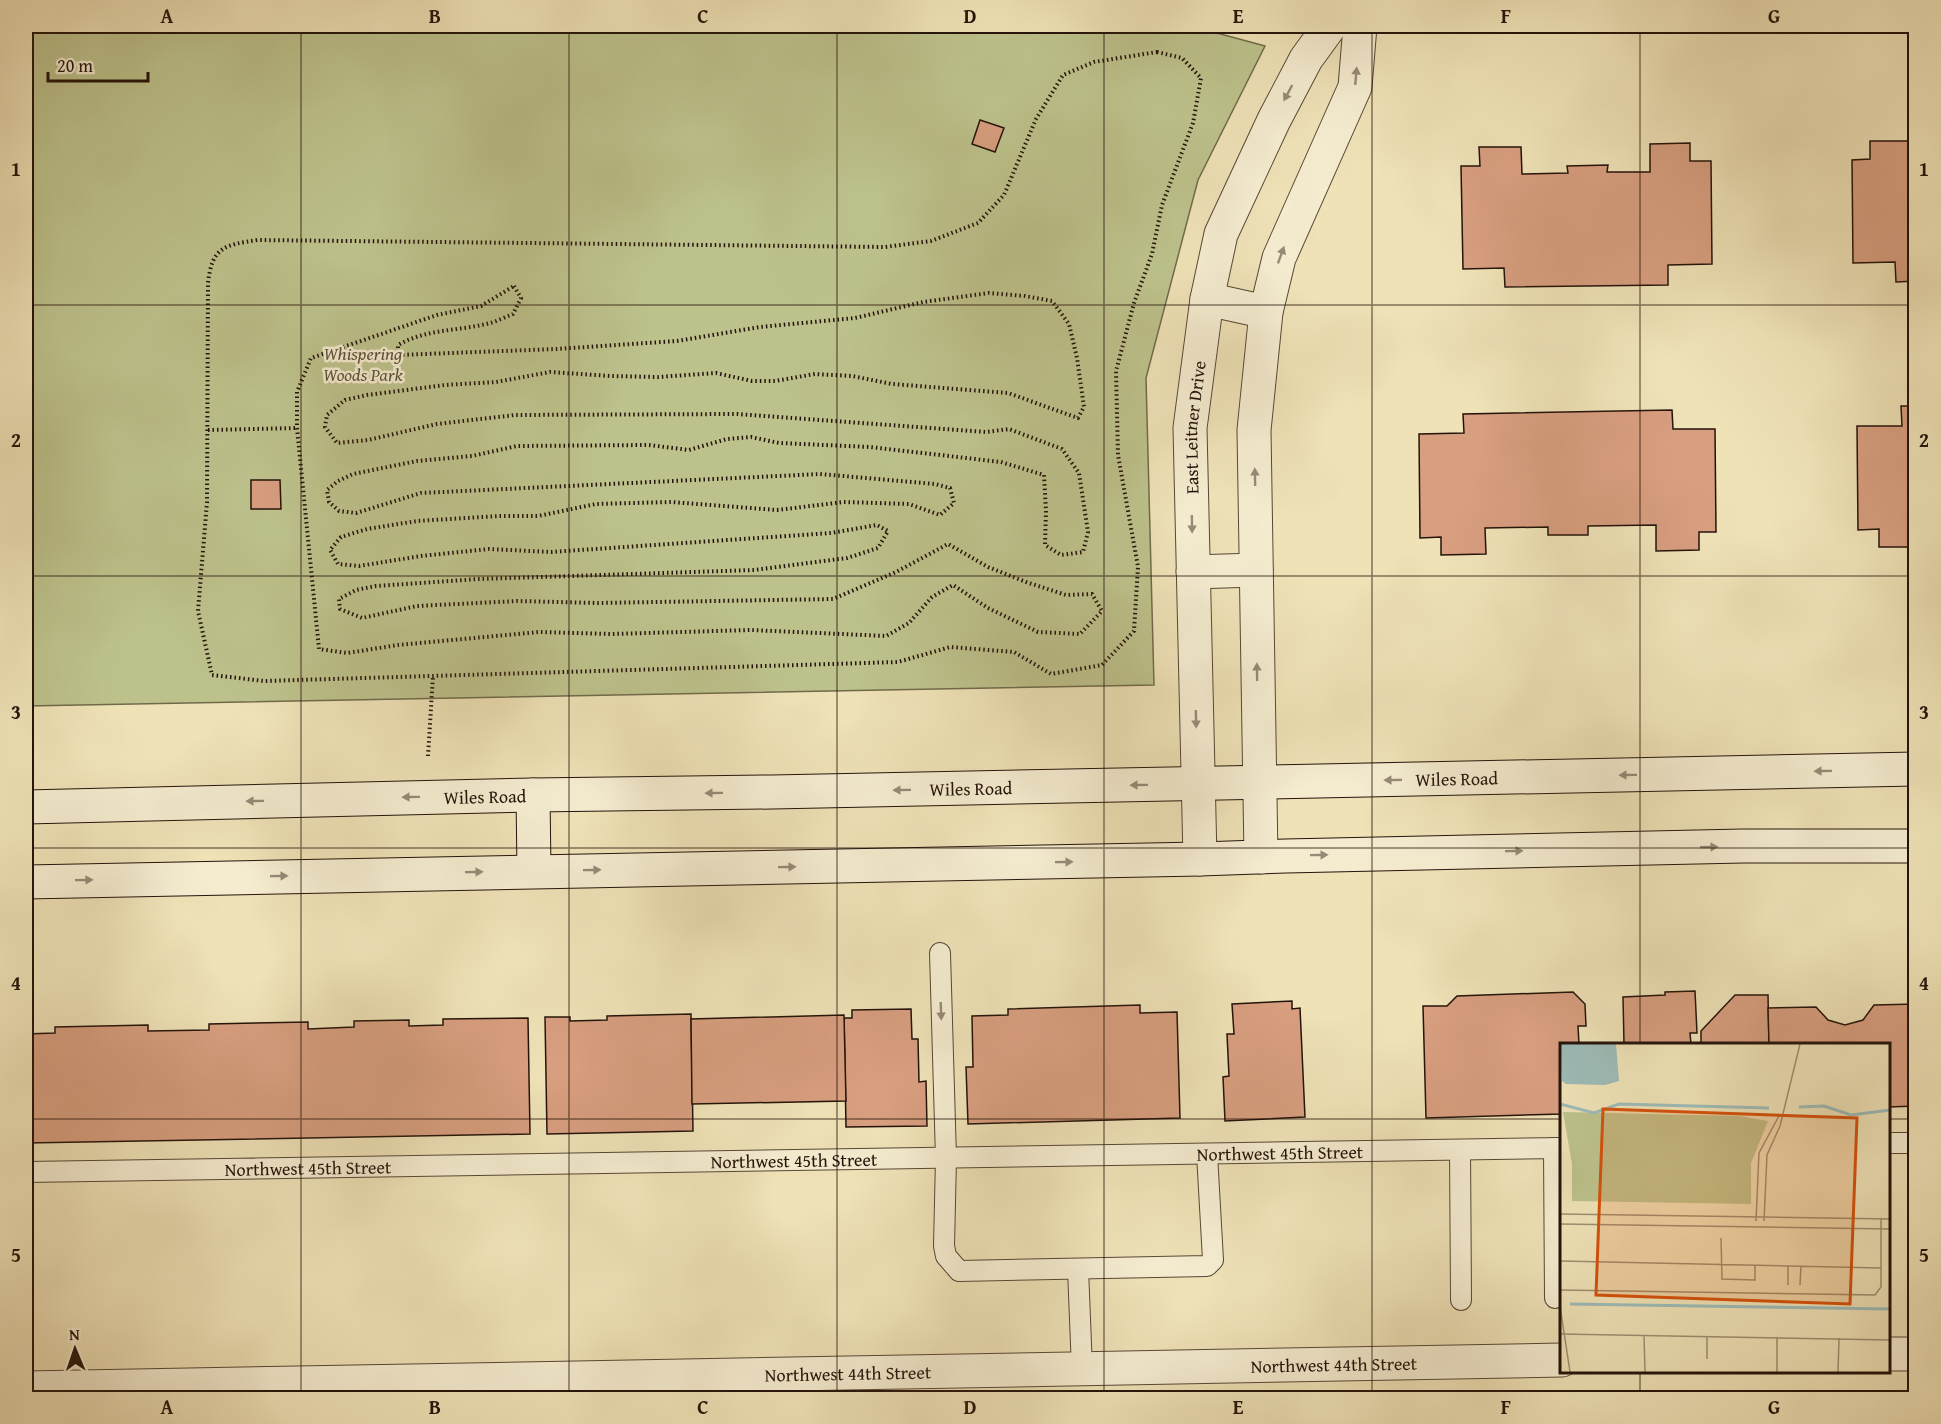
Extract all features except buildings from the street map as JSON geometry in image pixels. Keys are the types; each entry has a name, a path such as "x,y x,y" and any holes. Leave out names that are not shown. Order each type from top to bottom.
{"main road":[{"name":"East Leitner Drive","path":"1200,859 1190,428 1207,299 1221,234 1274,120 1306,59 1330,26"},
{"path":"1261,856 1254,430 1266,312 1278,258 1355,87 1360,26"},
{"path":"1207,299 1266,312"},
{"path":"1193,572 1256,570"},
{"name":"Wiles Road","path":"26,807 533,795 1916,769"},
{"path":"533,795 534,871"},
{"path":"26,882 1732,847 1916,846"},
{"path":"1890,1354 1916,1354"},
{"name":"Northwest 44th Street","path":"26,1389 1560,1360"}],"lane":[{"path":"940,953 946,1158 944,1246 946,1256 959,1271 1207,1266 1213,1260 1207,1154"},
{"path":"1890,1143 1916,1143"},
{"path":"1555,1298 1558,1148"},
{"name":"Northwest 45th Street","path":"26,1172 1558,1148"},
{"path":"1460,1150 1461,1300"},
{"path":"1078,1269 1082,1369"}],"path":[{"path":"1157,52 1182,58 1201,78 1193,123 1162,205 1152,254 1134,303 1116,371 1118,455 1137,567 1134,631 1102,664 1051,674 1014,652 950,648 898,662 433,676 264,681 212,675 198,611 207,502 208,284 210,264 218,252 237,243 258,240 885,247 932,242 978,223 1004,195 1036,119 1063,75 1094,62 1157,52"},
{"path":"514,286 521,298 513,314 489,324 426,333 410,338 399,345 398,355 556,349 677,341 760,327 855,318 924,302 989,292 1052,301 1069,324 1082,389 1083,407 1078,418 1008,393 892,384 852,376 814,374 775,381 752,381 716,373 649,377 550,372 496,382 393,391 345,399 327,415 325,426 337,443 368,440 437,424 515,415 737,414 986,432 1009,429 1062,449 1079,474 1088,532 1083,552 1061,555 1045,545 1044,475 1001,462 870,447 779,442 751,437 727,439 689,450 649,445 517,446 472,456 417,461 353,474 338,481 327,490 329,502 339,511 356,513 421,493 820,474 935,484 950,488 954,503 940,515 909,504 844,502 777,510 671,502 596,504 538,516 417,521 367,529 341,537 330,550 338,564 359,566 421,556 489,549 551,552 831,533 877,525 888,531 878,548 847,558 754,570 479,579 376,586 356,590 339,599 340,609 362,618 417,606 517,601 609,603 833,599 896,572 948,544 988,567 1026,582 1066,595 1092,594 1102,611 1080,634 1038,632 988,608 953,585 932,597 909,623 886,636 751,630 611,634 539,632 408,644 347,653 319,649 297,428 297,392 311,358 437,315 481,306 514,286"},
{"path":"208,429 297,428"},
{"path":"429,756 433,676"}],"green space":[{"name":"Whispering Woods Park","path":"26,26 1191,26 1265,46 1198,180 1146,378 1154,685 26,706"}]}
